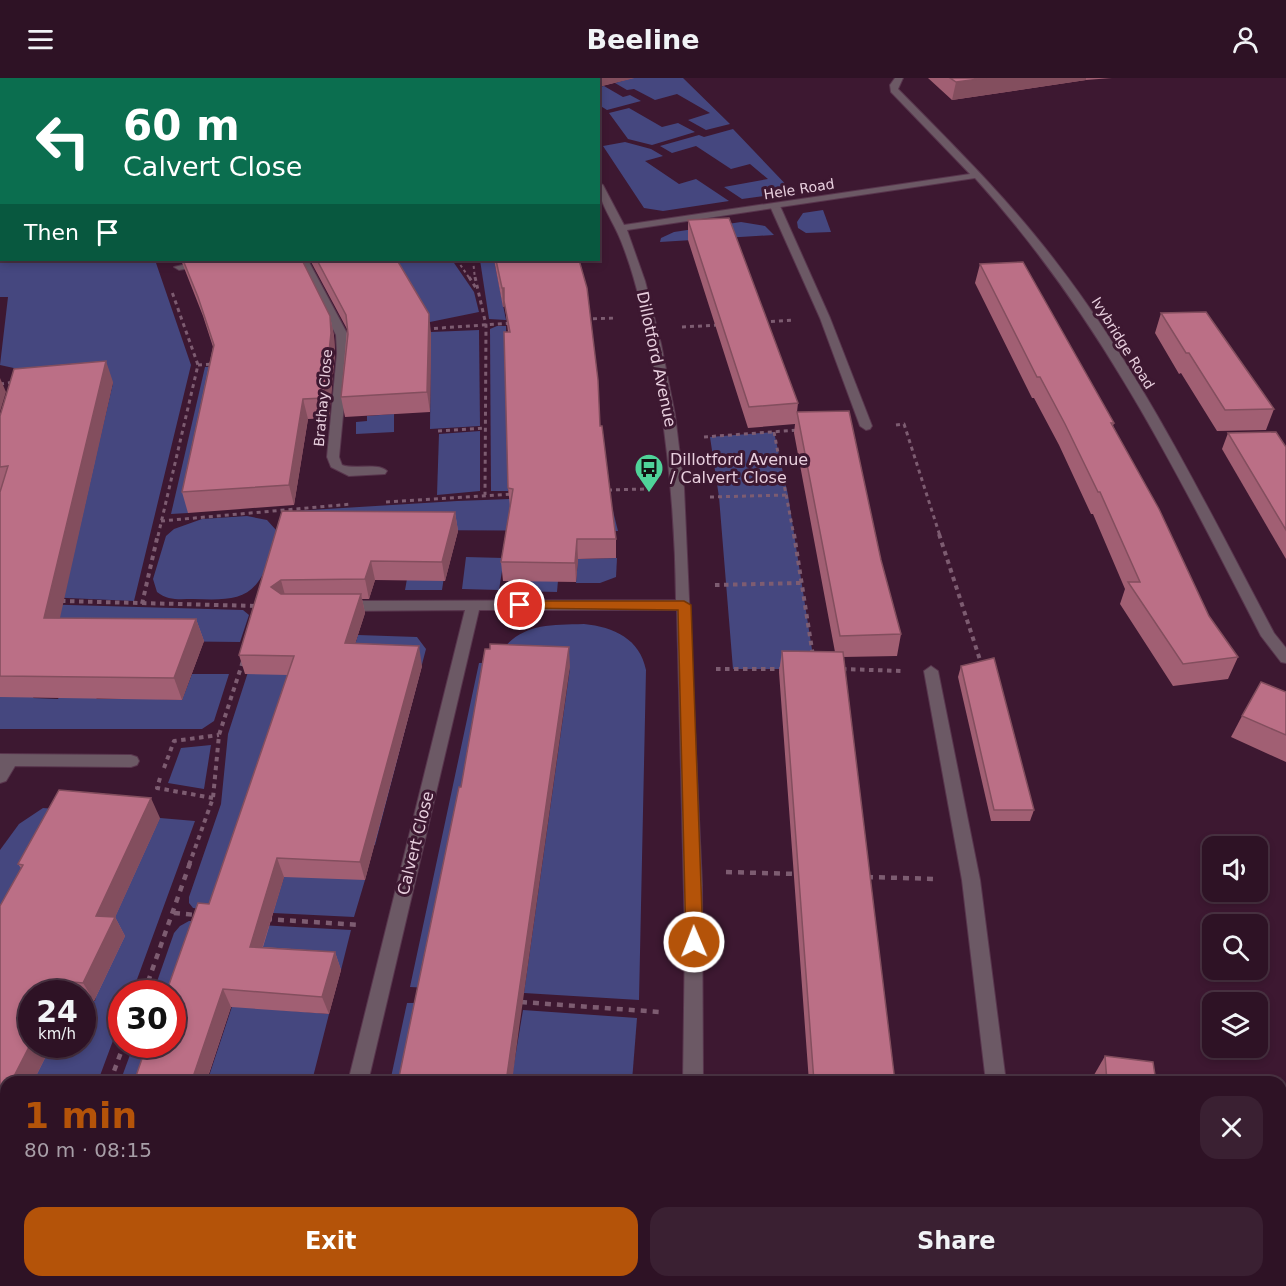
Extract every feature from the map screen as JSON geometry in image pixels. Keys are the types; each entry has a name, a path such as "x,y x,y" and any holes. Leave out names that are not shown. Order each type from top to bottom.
{"street":[{"name":"Ivybridge Road","path":"899,78 894,85 894,90 979,175 1054,266 1110,348 1161,434 1268,636 1286,658"},
{"name":"Hele Road","path":"623,228 979,175"},
{"name":"Dillotford Avenue","path":"600,189 623,228 651,322 673,439 679,493 693,870 695,1014 693,1076"},
{"path":"775,206 825,318 866,426"},
{"path":"179,267 212,261"},
{"name":"Brathay Close","path":"304,261 342,335 344,353 333,457 337,467 349,472 381,471"},
{"name":"Calvert Close","path":"359,1076 473,605"},
{"path":"333,606 684,605"},
{"path":"931,671 971,880 995,1076"},
{"path":"0,777 5,760 131,761"}],"path":[{"path":"458,261 476,288"},
{"path":"473,261 476,288 486,325 485,495"},
{"path":"142,604 198,365 172,291"},
{"path":"756,322 825,318"},
{"path":"579,320 721,324"},
{"path":"419,330 521,323"},
{"path":"198,365 221,363"},
{"path":"0,384 17,382"},
{"path":"838,669 983,672 904,424 866,426"},
{"path":"438,431 485,428"},
{"path":"673,439 807,429"},
{"path":"774,432 788,495 813,658"},
{"path":"599,491 788,495"},
{"path":"382,502 519,494"},
{"path":"161,521 359,504"},
{"path":"286,519 290,509"},
{"path":"683,585 801,583"},
{"path":"56,601 260,606 256,617"},
{"path":"149,980 213,798 219,735 243,660"},
{"path":"685,669 792,669"},
{"path":"213,798 157,788 174,741 219,735"},
{"path":"693,870 809,875"},
{"path":"855,876 971,880"},
{"path":"174,914 208,916"},
{"path":"255,918 394,927"},
{"path":"520,1002 695,1014"},
{"path":"112,1076 119,1058"}],"shaded area":[{"path":"633,78 683,78 730,124 706,130 688,120 710,113 677,94 655,100 634,89 627,90 615,83"},
{"path":"604,86 623,97 630,95 641,101 607,110 600,106 600,87"},
{"path":"629,108 662,127 678,123 695,132 652,145 628,139 609,113"},
{"path":"733,129 793,192 742,199 724,187 768,179 750,164 731,169 696,146 672,153 660,146 699,135 704,137"},
{"path":"625,142 651,149 663,156 645,161 679,184 696,179 729,201 663,211 644,208 603,146"},
{"path":"823,210 831,232 806,233 798,228 797,222 803,213"},
{"path":"741,222 765,226 774,235 660,242 661,238 674,232"},
{"path":"0,261 155,261 191,365 134,601 0,595 95,460 113,383 32,372 0,365 8,297 0,297"},
{"path":"390,261 453,261 474,292 479,312 425,323"},
{"path":"480,261 494,261 506,320 489,319"},
{"path":"506,326 508,491 491,491 490,329"},
{"path":"479,330 480,426 430,429 431,332"},
{"path":"219,366 188,513 171,514 205,367"},
{"path":"394,414 394,432 356,434 356,422 367,421 367,416"},
{"path":"480,431 480,491 437,495 439,434"},
{"path":"774,432 788,495 815,669 733,669 719,497 710,437"},
{"path":"609,495 618,531 395,530 294,511 457,501"},
{"path":"247,516 267,520 276,530 274,546 263,574 249,591 240,596 219,599 174,599 157,592 153,579 166,536 174,529 202,519"},
{"path":"411,557 447,557 442,590 405,590"},
{"path":"466,557 504,558 499,590 462,589"},
{"path":"522,558 560,558 557,592 518,591"},
{"path":"617,558 616,577 600,583 576,583 578,559"},
{"path":"0,603 243,610 249,615 240,642 61,640"},
{"path":"584,624 606,628 624,636 638,650 646,670 639,1000 524,993 570,668 468,990 410,987 479,663 493,663 511,641 531,629 543,626"},
{"path":"315,634 221,911 193,908 189,903 189,897 221,804 228,734 248,672"},
{"path":"358,635 417,637 426,649 375,845 331,843 365,880 354,917 273,913"},
{"path":"45,672 33,698 58,699 71,672 97,699 122,699 132,673 157,699 182,700 192,674 229,674 214,721 202,729 0,729 0,686"},
{"path":"211,745 204,789 168,783 181,748"},
{"path":"43,808 69,810 0,992 0,850 19,824"},
{"path":"160,818 195,821 137,980 108,980 108,1054 100,1076 35,1076 44,1058 96,1058 96,994 105,934"},
{"path":"194,921 176,980 158,980 174,933 180,926"},
{"path":"259,925 351,930 341,970 281,1010 329,1014 313,1076 209,1076"},
{"path":"407,1003 422,1003 406,1076 391,1076"},
{"path":"523,1010 637,1018 632,1076 512,1076"},
{"path":"129,1058 158,1058 152,1076 122,1076"}],"building":[{"path":"950,78 986,78 956,82"},
{"path":"729,218 798,403 749,407 688,220"},
{"path":"183,261 302,261 330,316 331,333 324,398 303,399 289,485 182,492 214,345"},
{"path":"318,261 398,261 429,314 427,392 341,397 348,334 346,315"},
{"path":"496,261 579,261 587,288 598,380 600,426 602,426 616,539 577,539 575,563 501,562 513,489 508,488 504,332 510,332 504,288 502,288"},
{"path":"1023,262 1114,423 1111,423 1159,509 1209,616 1238,657 1183,664 1128,582 1140,582 1100,492 1040,377 1037,377 980,264"},
{"path":"1206,312 1274,409 1225,410 1161,313"},
{"path":"106,361 44,618 196,619 174,678 0,676 0,492 8,466 0,467 0,416 14,369"},
{"path":"849,411 881,560 901,634 840,636 797,412"},
{"path":"1276,432 1286,447 1286,530 1228,433"},
{"path":"282,511 455,512 442,562 371,561 365,579 281,580 271,587 281,594 361,594 345,643 419,646 360,862 277,858 250,947 335,952 322,997 223,989 193,1076 136,1076 142,1058 186,1058 186,980 171,980 198,903 209,904 294,656 239,655"},
{"path":"490,644 569,647 507,1076 399,1076 459,787 461,787 485,649 490,649"},
{"path":"782,651 843,652 894,1076 814,1076"},
{"path":"994,658 1034,810 994,810 961,666"},
{"path":"1261,682 1286,692 1286,735 1242,716"},
{"path":"59,790 151,798 96,916 115,917 84,980 18,980 18,1058 23,1058 14,1076 0,1076 0,906 23,865 18,864"},
{"path":"1105,1056 1153,1062 1155,1076 1107,1076"}],"place":[{"name":"Dillotford Avenue / Calvert Close","path":"649,494"}],"route":[{"path":"520,605 684,605 694,942"}]}
